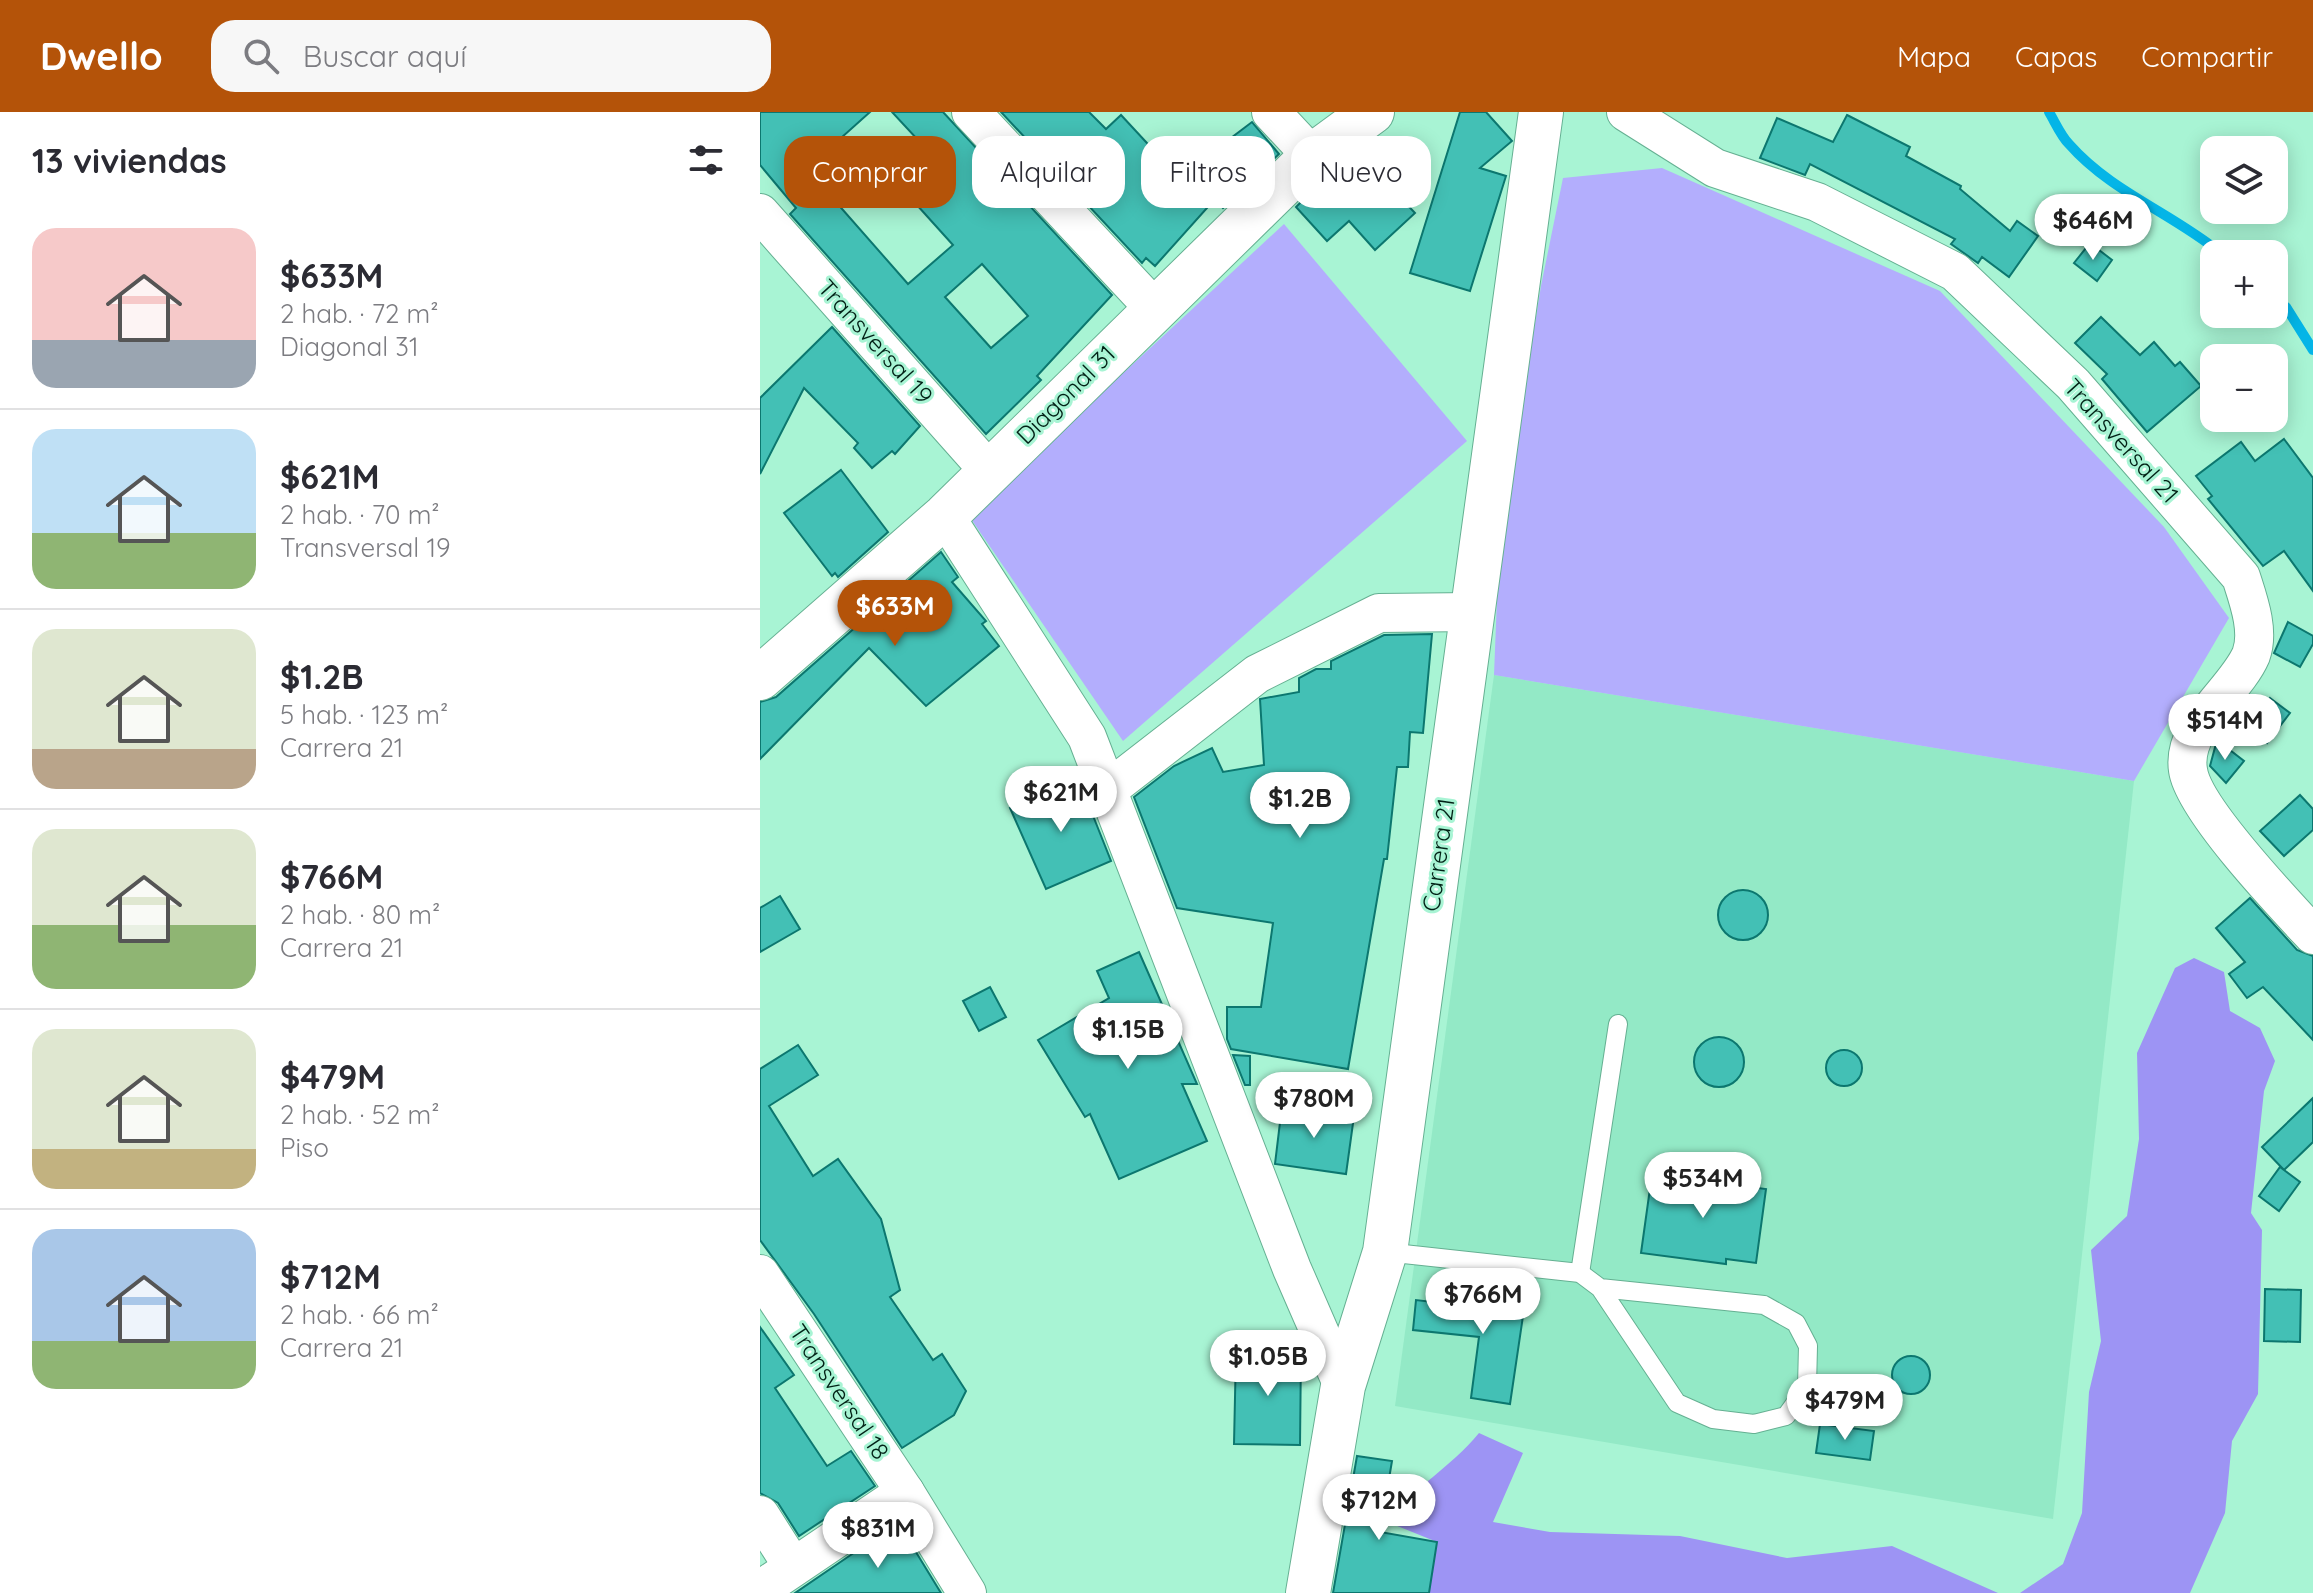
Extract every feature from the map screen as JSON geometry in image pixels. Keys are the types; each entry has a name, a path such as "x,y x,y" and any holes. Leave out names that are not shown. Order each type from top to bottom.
{"street":[{"path":"971,112 1154,308"},
{"path":"1271,112 1293,136"},
{"name":"Diagonal 31","path":"1339,136 1372,112"},
{"name":"Carrera 21","path":"1308,1593 1343,1386 1385,1252 1541,112"},
{"name":"Transversal 21","path":"1626,112 1715,168 1817,202 1955,272 2073,384 2241,577 2253,615 2252,653 2187,748 2188,772 2199,796 2258,875 2313,935"},
{"name":"Diagonal 31","path":"760,678 945,516 1291,176"},
{"name":"Transversal 19","path":"760,213 990,472"},
{"path":"945,516 1087,737 1105,792 1286,1255 1343,1386"},
{"path":"1105,792 1257,674 1379,613 1473,612"},
{"name":"Transversal 18","path":"760,1274 905,1492 967,1593"},
{"path":"760,1590 905,1492"},
{"path":"760,1515 793,1567"}],"lane":[{"path":"1580,1273 1618,1024"},
{"path":"1385,1252 1580,1273 1600,1288 1677,1403 1713,1419 1754,1424 1786,1416 1807,1387 1808,1346 1796,1323 1764,1305 1600,1288"}],"shaded area":[{"path":"1662,168 1940,291 2164,527 2229,618 2134,781 1494,675 1499,548 1541,286 1563,178"},
{"path":"1284,224 1467,441 1123,741 969,516"},
{"path":"1494,675 2134,781 2053,1519 1395,1406"},
{"path":"2194,958 2224,972 2230,1011 2260,1028 2275,1061 2264,1091 2251,1213 2262,1230 2258,1394 2232,1441 2225,1513 2190,1593 2020,1593 2063,1564 2082,1513 2089,1392 2101,1341 2091,1250 2127,1216 2139,1139 2137,1053 2175,968"},
{"path":"1479,1433 1523,1453 1493,1522 1550,1532 1680,1536 1787,1558 1892,1546 1998,1593 1429,1593 1437,1542 1385,1521"}],"building":[{"path":"760,112 870,112 843,136 784,136 784,194 760,165"},
{"path":"892,112 943,112 972,143 972,208 1032,208 1112,295 1037,376 1041,380 986,434 790,214 796,208 841,208 908,284 953,245 920,208 956,208 956,136 914,136","holes":["982,264 1028,316 991,348 945,297"]},
{"path":"1001,112 1089,112 1106,129 1121,115 1141,137 1141,208 1207,208 1155,266 1146,258 1142,263 1091,208 1125,208 1125,136 1023,136"},
{"path":"1460,112 1486,112 1512,141 1480,168 1506,176 1470,291 1410,273"},
{"path":"1847,115 1910,147 1906,156 1961,186 1960,189 2010,231 2017,221 2038,236 2009,277 1982,257 1978,263 1951,244 1955,239 1810,164 1805,175 1760,158 1777,118 1833,142"},
{"path":"1252,122 1264,136 1234,136"},
{"path":"1297,208 1410,208 1415,213 1375,250 1349,221 1327,241"},
{"path":"2090,243 2112,260 2097,281 2074,263"},
{"path":"2101,317 2140,355 2154,342 2175,366 2180,362 2200,387 2147,432 2102,379 2107,374 2075,343"},
{"path":"832,327 920,426 895,454 892,451 872,468 854,448 858,443 804,388 760,474 760,398"},
{"path":"2284,439 2313,478 2313,591 2284,551 2263,566 2208,499 2212,496 2196,476 2241,442 2255,461"},
{"path":"841,470 888,532 838,577 835,573 832,576 784,513"},
{"path":"941,552 958,577 952,582 986,621 982,624 999,646 926,706 869,648 760,759 760,702 776,697"},
{"path":"2288,622 2313,636 2313,644 2300,667 2274,653"},
{"path":"1432,634 1423,733 1410,732 1408,767 1397,767 1387,859 1384,859 1348,1069 1231,1049 1227,1039 1227,1007 1261,1007 1273,923 1177,908 1134,797 1174,766 1212,748 1223,772 1264,765 1260,699 1299,692 1299,678 1316,669 1331,669 1331,661 1384,635"},
{"path":"2270,698 2290,713 2267,743 2247,728"},
{"path":"2217,740 2244,761 2226,783 2210,766"},
{"path":"1078,778 1111,861 1046,889 1010,808"},
{"path":"2300,795 2313,809 2313,830 2284,856 2260,831"},
{"path":"1743,890 1761,897 1768,915 1761,933 1743,940 1725,933 1718,915 1725,897"},
{"path":"780,896 800,929 760,952 760,908"},
{"path":"2250,898 2297,950 2313,956 2313,1040 2263,987 2247,998 2229,974 2245,962 2216,928"},
{"path":"1139,952 1197,1084 1182,1084 1207,1141 1119,1179 1090,1114 1085,1117 1038,1040 1109,998 1097,971"},
{"path":"990,987 1006,1017 979,1031 963,1001"},
{"path":"1719,1037 1737,1044 1744,1062 1737,1080 1719,1087 1701,1080 1694,1062 1701,1044"},
{"path":"798,1045 818,1075 769,1106 813,1176 838,1159 881,1219 900,1290 890,1297 933,1360 942,1354 966,1391 954,1415 902,1448 814,1314 760,1240 760,1069"},
{"path":"1844,1050 1857,1055 1862,1068 1857,1081 1844,1086 1831,1081 1826,1068 1831,1055"},
{"path":"1233,1055 1250,1056 1250,1085 1245,1085"},
{"path":"2313,1098 2313,1142 2284,1170 2262,1147"},
{"path":"1282,1106 1354,1116 1346,1174 1275,1164"},
{"path":"2280,1167 2300,1182 2279,1211 2259,1196"},
{"path":"1652,1174 1766,1189 1756,1263 1726,1259 1726,1264 1641,1253"},
{"path":"1487,1283 1527,1289 1510,1404 1471,1398 1479,1337 1413,1330 1416,1300 1484,1308"},
{"path":"2265,1289 2301,1290 2300,1342 2264,1341"},
{"path":"760,1327 794,1375 775,1388 827,1466 851,1451 875,1486 799,1536 778,1503 760,1493"},
{"path":"1236,1351 1301,1351 1300,1445 1234,1444"},
{"path":"1911,1356 1924,1362 1930,1375 1924,1388 1911,1394 1898,1388 1892,1375 1898,1362"},
{"path":"1820,1424 1874,1431 1870,1460 1816,1453"},
{"path":"1357,1456 1392,1461 1380,1532 1437,1542 1429,1593 1333,1593"},
{"path":"900,1526 941,1593 795,1593 858,1550"}],"waterway":[{"path":"2049,112 2066,141 2104,176 2203,240"},
{"path":"2288,310 2313,350"}]}
